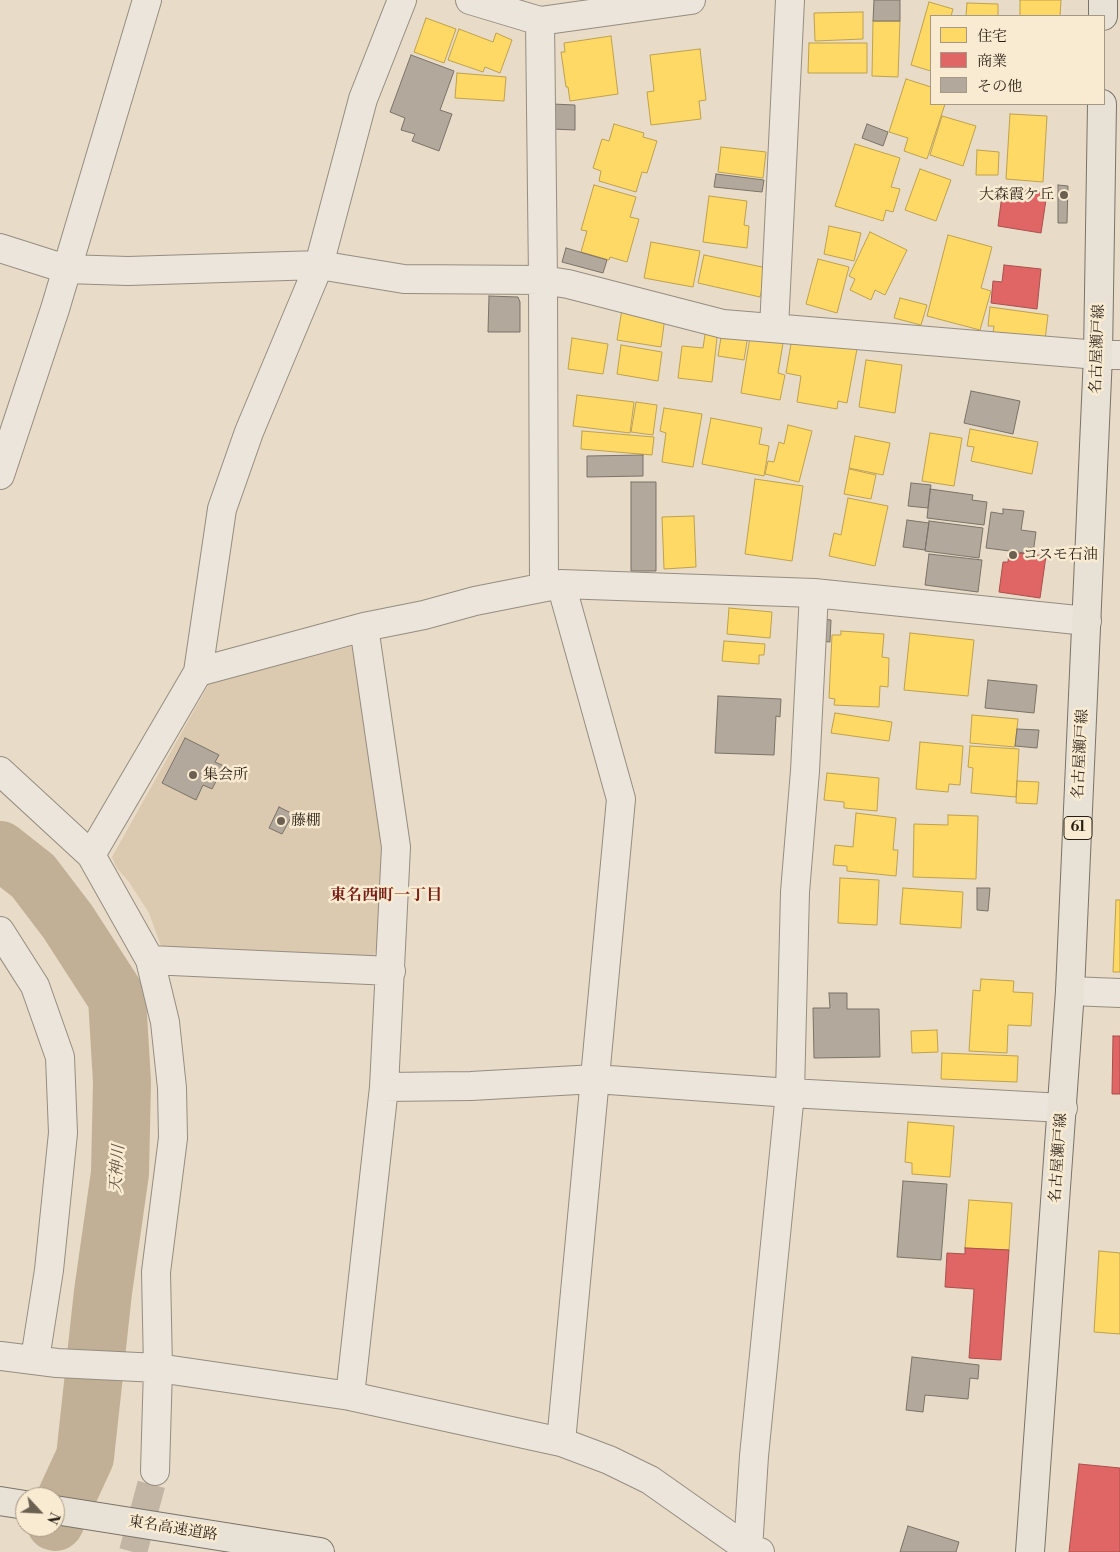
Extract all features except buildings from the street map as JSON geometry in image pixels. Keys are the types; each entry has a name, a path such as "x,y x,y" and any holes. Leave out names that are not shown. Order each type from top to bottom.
{"main road":[{"path":"1103,15 1104,0"},
{"name":"名古屋瀬戸線","path":"1030,1552 1063,1108 1087,621 1109,355 1102,105"},
{"path":"0,1502 15,1504"},
{"name":"東名高速道路","path":"65,1512 320,1552"}],"street":[{"path":"0,475 55,309 147,0"},
{"path":"91,855 198,672 222,509 249,432 319,265 364,99 402,0"},
{"path":"470,0 540,21 691,0"},
{"path":"774,328 790,0"},
{"path":"540,21 544,280 552,585 621,799 560,1442"},
{"path":"0,248 66,269 128,271 319,265 404,278 544,280 568,284 723,324 1109,355"},
{"path":"198,672 364,627 552,585 814,593 1087,621"},
{"path":"754,1551 754,1456 790,1093 795,892 814,593"},
{"path":"350,1396 384,1087 396,847 364,627"},
{"path":"0,771 91,855 150,960 166,1022 172,1088 173,1138 156,1272 150,1368 155,1471"},
{"path":"0,931 35,986 60,1056 63,1133 49,1270 46,1361"},
{"path":"150,960 391,971"},
{"path":"1070,991 1120,993"},
{"path":"384,1087 471,1086 595,1079 790,1093 1063,1108"},
{"path":"0,1356 150,1368 350,1396 560,1442 609,1460 650,1480 754,1551"}],"shaded area":[{"path":"354,646 385,877 377,949 373,957 162,949 149,913 129,882 116,867 112,857 210,682"}],"waterway":[{"name":"天神川","path":"0,850 33,876 68,922 117,998 122,1082 120,1173 103,1292 85,1457 65,1500"}],"tunnel":[{"path":"133,1552 155,1471"}],"place":[{"name":"大森霞ケ丘","path":"1064,195"},
{"name":"コスモ石油","path":"1013,555"},
{"name":"集会所","path":"193,775"},
{"name":"藤棚","path":"281,821"}],"district":[{"name":"東名西町一丁目","path":"386,896"}]}
